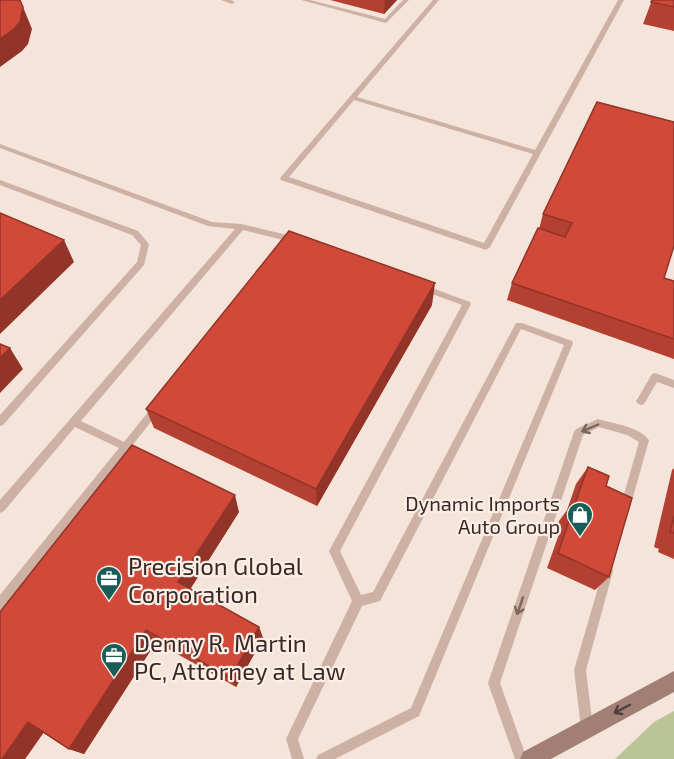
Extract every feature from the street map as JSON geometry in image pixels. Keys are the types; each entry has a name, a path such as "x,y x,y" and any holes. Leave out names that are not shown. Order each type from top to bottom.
{"main road":[{"path":"530,759 674,681"}],"lane":[{"path":"224,0 232,2"},
{"path":"304,0 386,21 406,0"},
{"path":"436,0 284,178 486,247 621,0"},
{"path":"353,98 537,153"},
{"path":"0,146 211,224 241,227 302,243"},
{"path":"0,182 135,233 146,244 141,263 0,422"},
{"path":"0,508 241,227"},
{"path":"284,248 291,239"},
{"path":"358,601 334,551 468,304 412,284"},
{"path":"322,759 415,712 569,343 519,326 376,597 358,601"},
{"path":"641,401 655,377 674,384"},
{"path":"0,604 161,402"},
{"path":"74,422 125,447"},
{"path":"521,759 494,683 579,432 598,423 630,432 644,440 622,518"},
{"path":"587,728 580,670 610,562"},
{"path":"298,759 292,739 358,601"}],"green space":[{"path":"674,711 674,759 615,759 654,722"}],"building":[{"path":"0,0 20,0 23,7 20,22 0,39"},
{"path":"652,0 674,0 674,7 651,2"},
{"path":"597,102 674,122 674,246 664,278 674,281 674,339 512,283 538,228 565,237 572,223 543,214"},
{"path":"0,213 64,240 0,300"},
{"path":"289,231 435,283 316,489 146,409"},
{"path":"0,344 10,348 0,358"},
{"path":"132,445 235,495 178,582 259,627 230,678 146,630 69,749 28,722 0,759 0,612"},
{"path":"588,467 609,476 606,486 632,498 609,577 558,553 570,518 566,516 571,505 574,506"},
{"path":"674,516 674,533 670,532"}],"place":[{"name":"Dynamic Imports Auto Group","path":"580,538"},
{"name":"Precision Global Corporation","path":"109,602"},
{"name":"Denny R. Martin PC, Attorney at Law","path":"114,679"}]}
